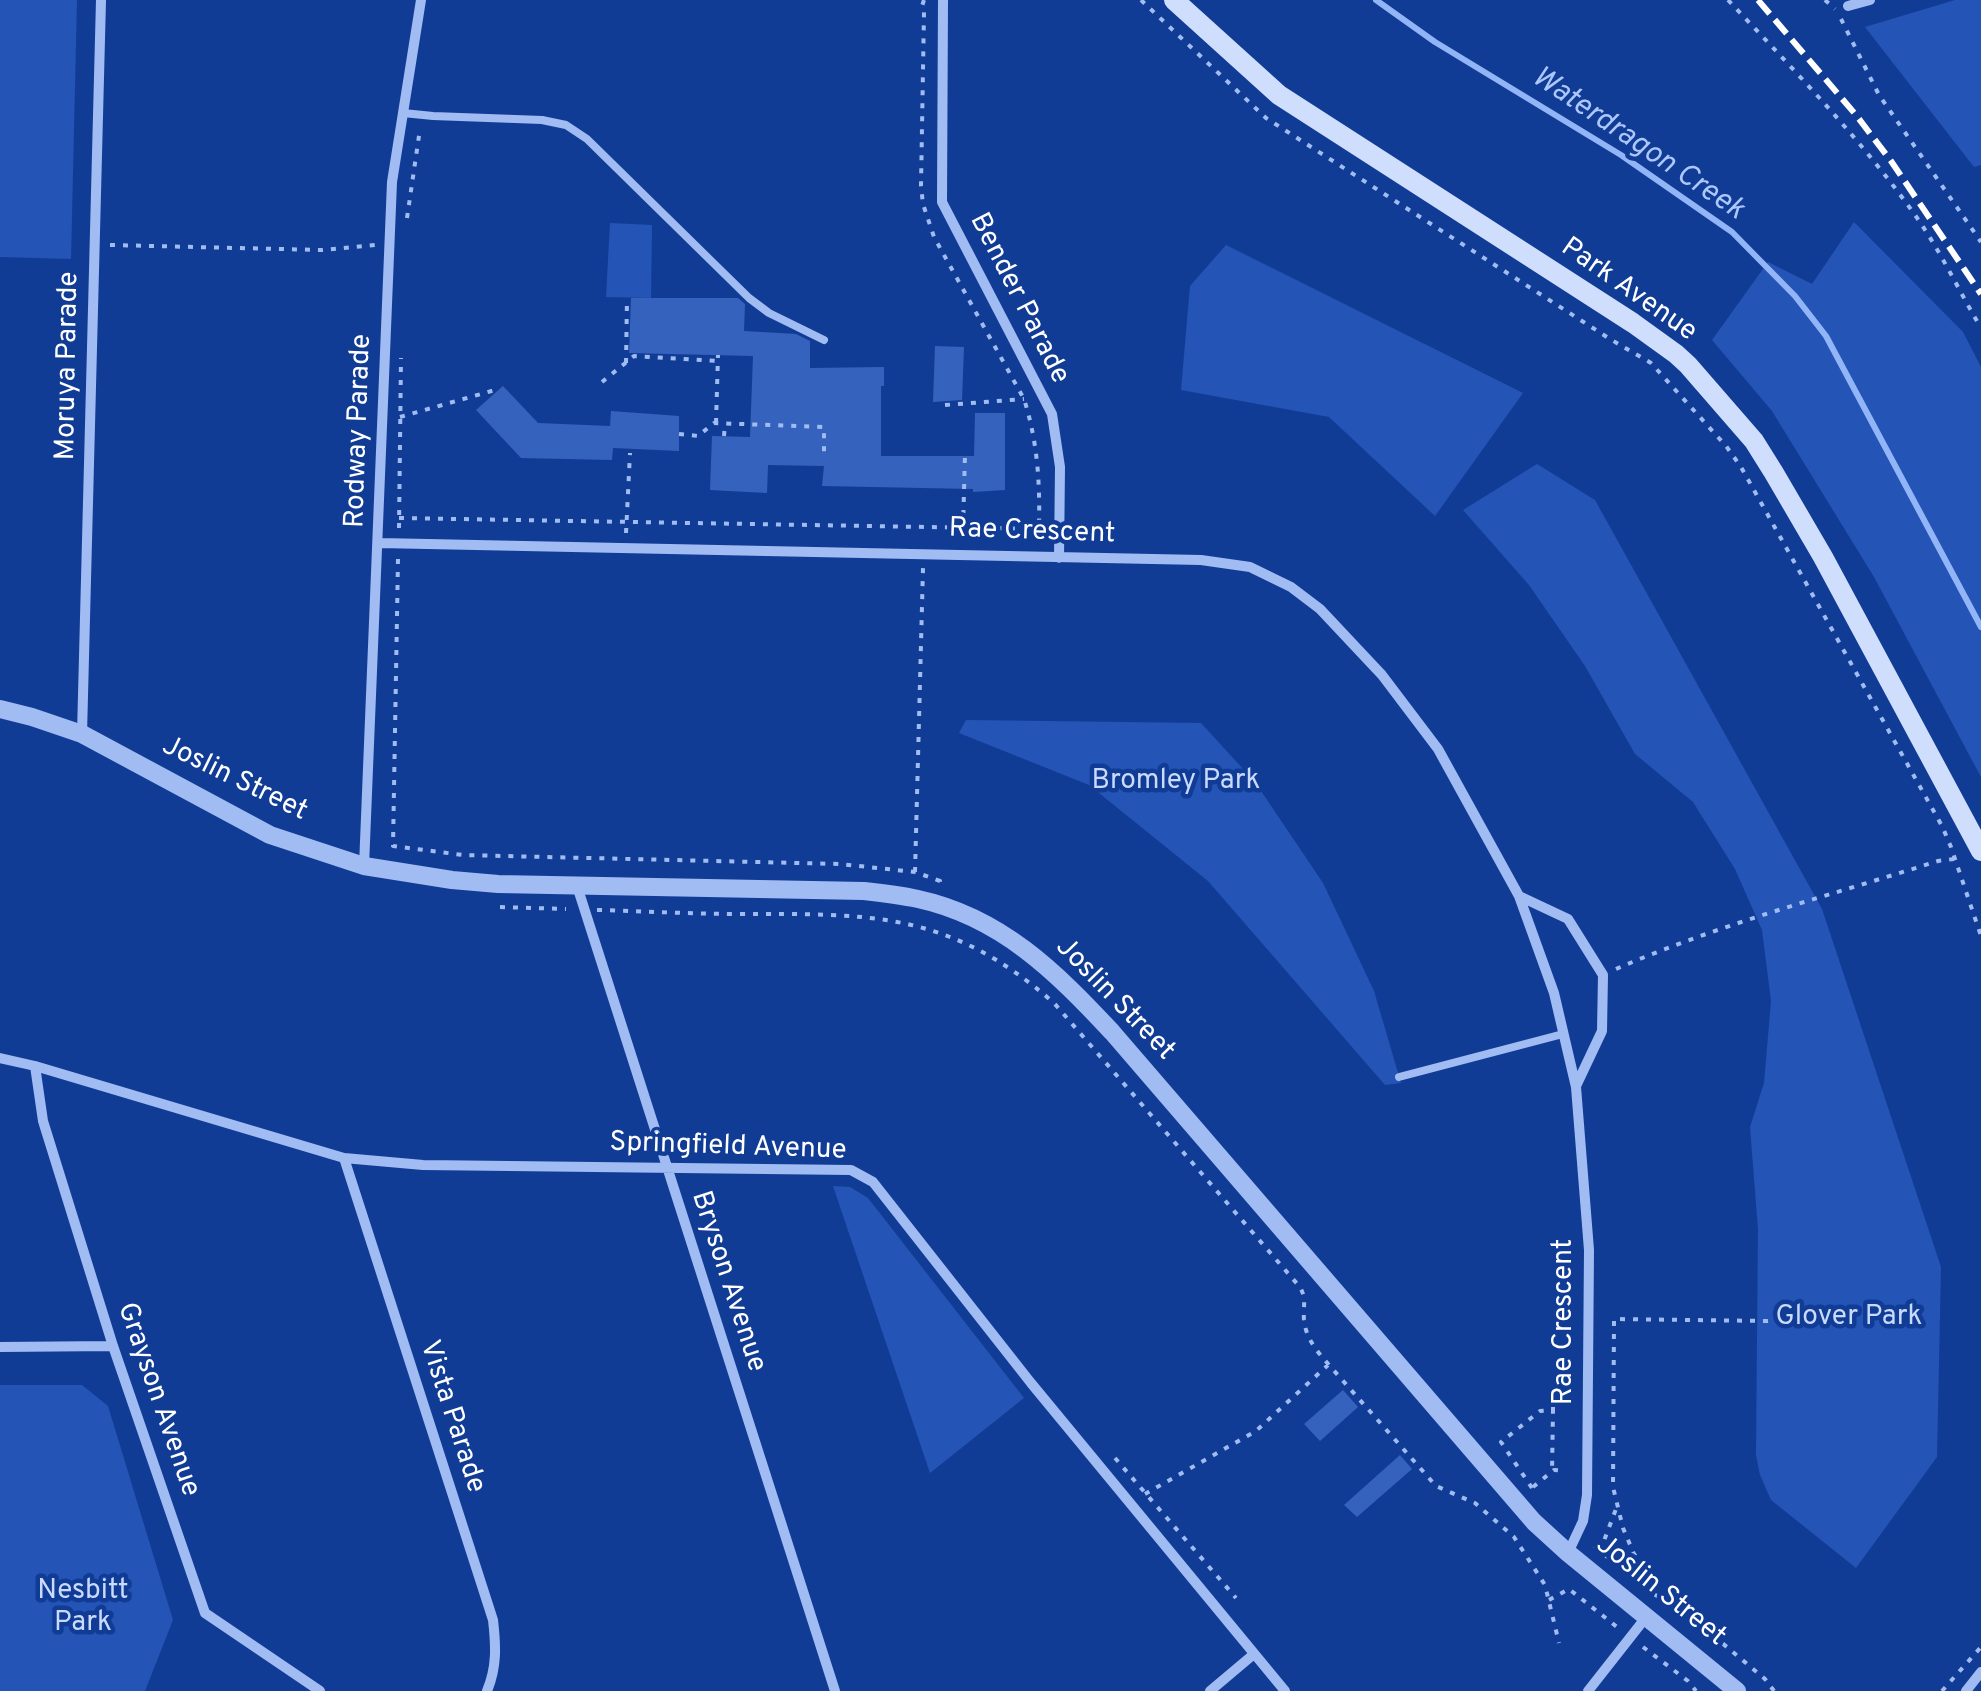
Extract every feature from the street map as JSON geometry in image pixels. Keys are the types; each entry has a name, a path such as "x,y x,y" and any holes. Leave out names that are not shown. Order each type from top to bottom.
{"main road":[{"name":"Park Avenue","path":"1174,0 1278,95 1633,323 1688,365 1754,441 1774,474 1981,851"}],"street":[{"name":"Moruya Parade","path":"82,734 101,0"},
{"name":"Rodway Parade","path":"364,866 392,182 421,0"},
{"name":"Bender Parade","path":"943,0 942,202 1052,414 1060,467 1060,558"},
{"path":"1848,6 1870,0"},
{"name":"Rae Crescent","path":"379,543 1202,560 1250,567 1291,587 1320,609 1382,675 1438,749 1520,896 1554,993 1576,1087 1589,1250 1587,1494 1583,1522 1568,1554"},
{"name":"Joslin Street","path":"0,709 82,734 270,835 364,866 467,882 864,890 919,899 970,916 1014,940 1067,984 1112,1032 1534,1522 1738,1691"},
{"name":"Bryson Avenue","path":"577,886 836,1691"},
{"path":"1520,896 1568,919 1603,975"},
{"name":"Rae Crescent","path":"1576,1087 1602,1031 1603,975"},
{"name":"Springfield Avenue","path":"0,1058 344,1158 423,1165 851,1170 873,1182 1031,1382 1285,1691"},
{"name":"Grayson Avenue","path":"36,1066 43,1121 205,1613 320,1691"},
{"name":"Vista Parade","path":"344,1158 493,1620 497,1649 487,1691"},
{"path":"0,1346 114,1346"},
{"path":"1588,1691 1646,1616"},
{"path":"1210,1691 1254,1654"},
{"path":"1966,1691 1981,1672"}],"lane":[{"path":"403,113 542,120 566,125 588,139 750,298 769,313 824,340"},
{"path":"1399,1077 1564,1034"}],"path":[{"path":"1141,0 1266,118 1610,340 1652,362 1741,467 1942,826 1981,936"},
{"path":"1728,0 1814,92 1917,218 1981,328"},
{"path":"1836,10 1879,95 1981,242"},
{"path":"406,223 422,115"},
{"path":"94,245 322,250 390,244"},
{"path":"626,363 627,298"},
{"path":"399,528 401,352"},
{"path":"602,382 634,356 718,358 716,423"},
{"path":"400,417 495,390"},
{"path":"945,406 1024,400"},
{"path":"679,434 698,436 716,423 824,427 824,456"},
{"path":"724,436 725,424"},
{"path":"625,534 630,453"},
{"path":"963,528 965,454"},
{"path":"399,518 1047,529"},
{"path":"915,872 924,553"},
{"path":"398,559 393,846 462,855 840,864 915,872 940,881 938,891"},
{"path":"1603,975 1657,952 1955,858"},
{"path":"500,907 566,909"},
{"path":"597,910 868,916 928,928 974,947 1020,974 1054,1003 1299,1286 1304,1294 1306,1334 1312,1346 1436,1486 1474,1504 1514,1537 1545,1585 1559,1643"},
{"path":"1774,1691 1752,1668 1669,1601 1634,1554 1617,1508 1613,1477 1614,1320 1767,1320 1912,1307"},
{"path":"1145,1494 1256,1431 1329,1365"},
{"path":"1552,1388 1552,1472"},
{"path":"1552,1410 1540,1411 1501,1442 1531,1489 1552,1472 1566,1471"},
{"path":"1115,1458 1236,1598"},
{"path":"1617,1508 1596,1548 1651,1593 1669,1601"},
{"path":"1494,1519 1505,1510"},
{"path":"1549,1600 1569,1589 1617,1628"},
{"path":"1942,1691 1981,1647"},
{"path":"1643,1648 1696,1691"}],"green space":[{"path":"0,0 77,0 71,259 0,257"},
{"path":"1955,0 1981,0 1981,165 1974,167 1865,27"},
{"path":"1854,222 1963,332 1981,367 1981,777 1874,577 1772,411 1712,340 1768,262 1812,284"},
{"path":"610,223 652,225 651,298 606,297"},
{"path":"1226,245 1523,393 1435,516 1329,417 1181,390 1190,286"},
{"name":"Glover Park","path":"1537,464 1595,500 1822,909 1941,1267 1937,1457 1856,1568 1771,1500 1756,1455 1758,1229 1750,1127 1764,1083 1771,1001 1762,930 1735,869 1693,802 1635,754 1585,666 1529,585 1463,510"},
{"name":"Bromley Park","path":"966,720 1201,723 1255,782 1323,883 1374,991 1401,1083 1385,1085 1208,881 1089,785 959,733"},
{"path":"833,1186 850,1187 868,1198 1024,1398 930,1473"},
{"name":"Nesbitt Park","path":"0,1385 82,1385 108,1406 173,1620 145,1691 0,1691"}],"building":[{"path":"631,298 738,298 745,304 744,331 796,334 810,341 810,368 884,367 881,456 974,456 975,413 1005,413 1005,490 822,486 824,466 768,465 767,493 710,490 712,436 750,437 753,356 629,353"},
{"path":"935,346 964,347 962,400 933,402"},
{"path":"503,386 538,423 610,426 611,411 679,416 679,451 613,448 612,460 521,458 476,410"},
{"path":"1343,1390 1358,1407 1320,1441 1304,1424"},
{"path":"1400,1455 1412,1469 1357,1517 1344,1505"}],"waterway":[{"name":"Waterdragon Creek","path":"1376,0 1435,42 1621,155 1732,232 1795,296 1826,336 1981,627"}],"railway":[{"path":"1758,0 1891,161 1981,294"}]}
